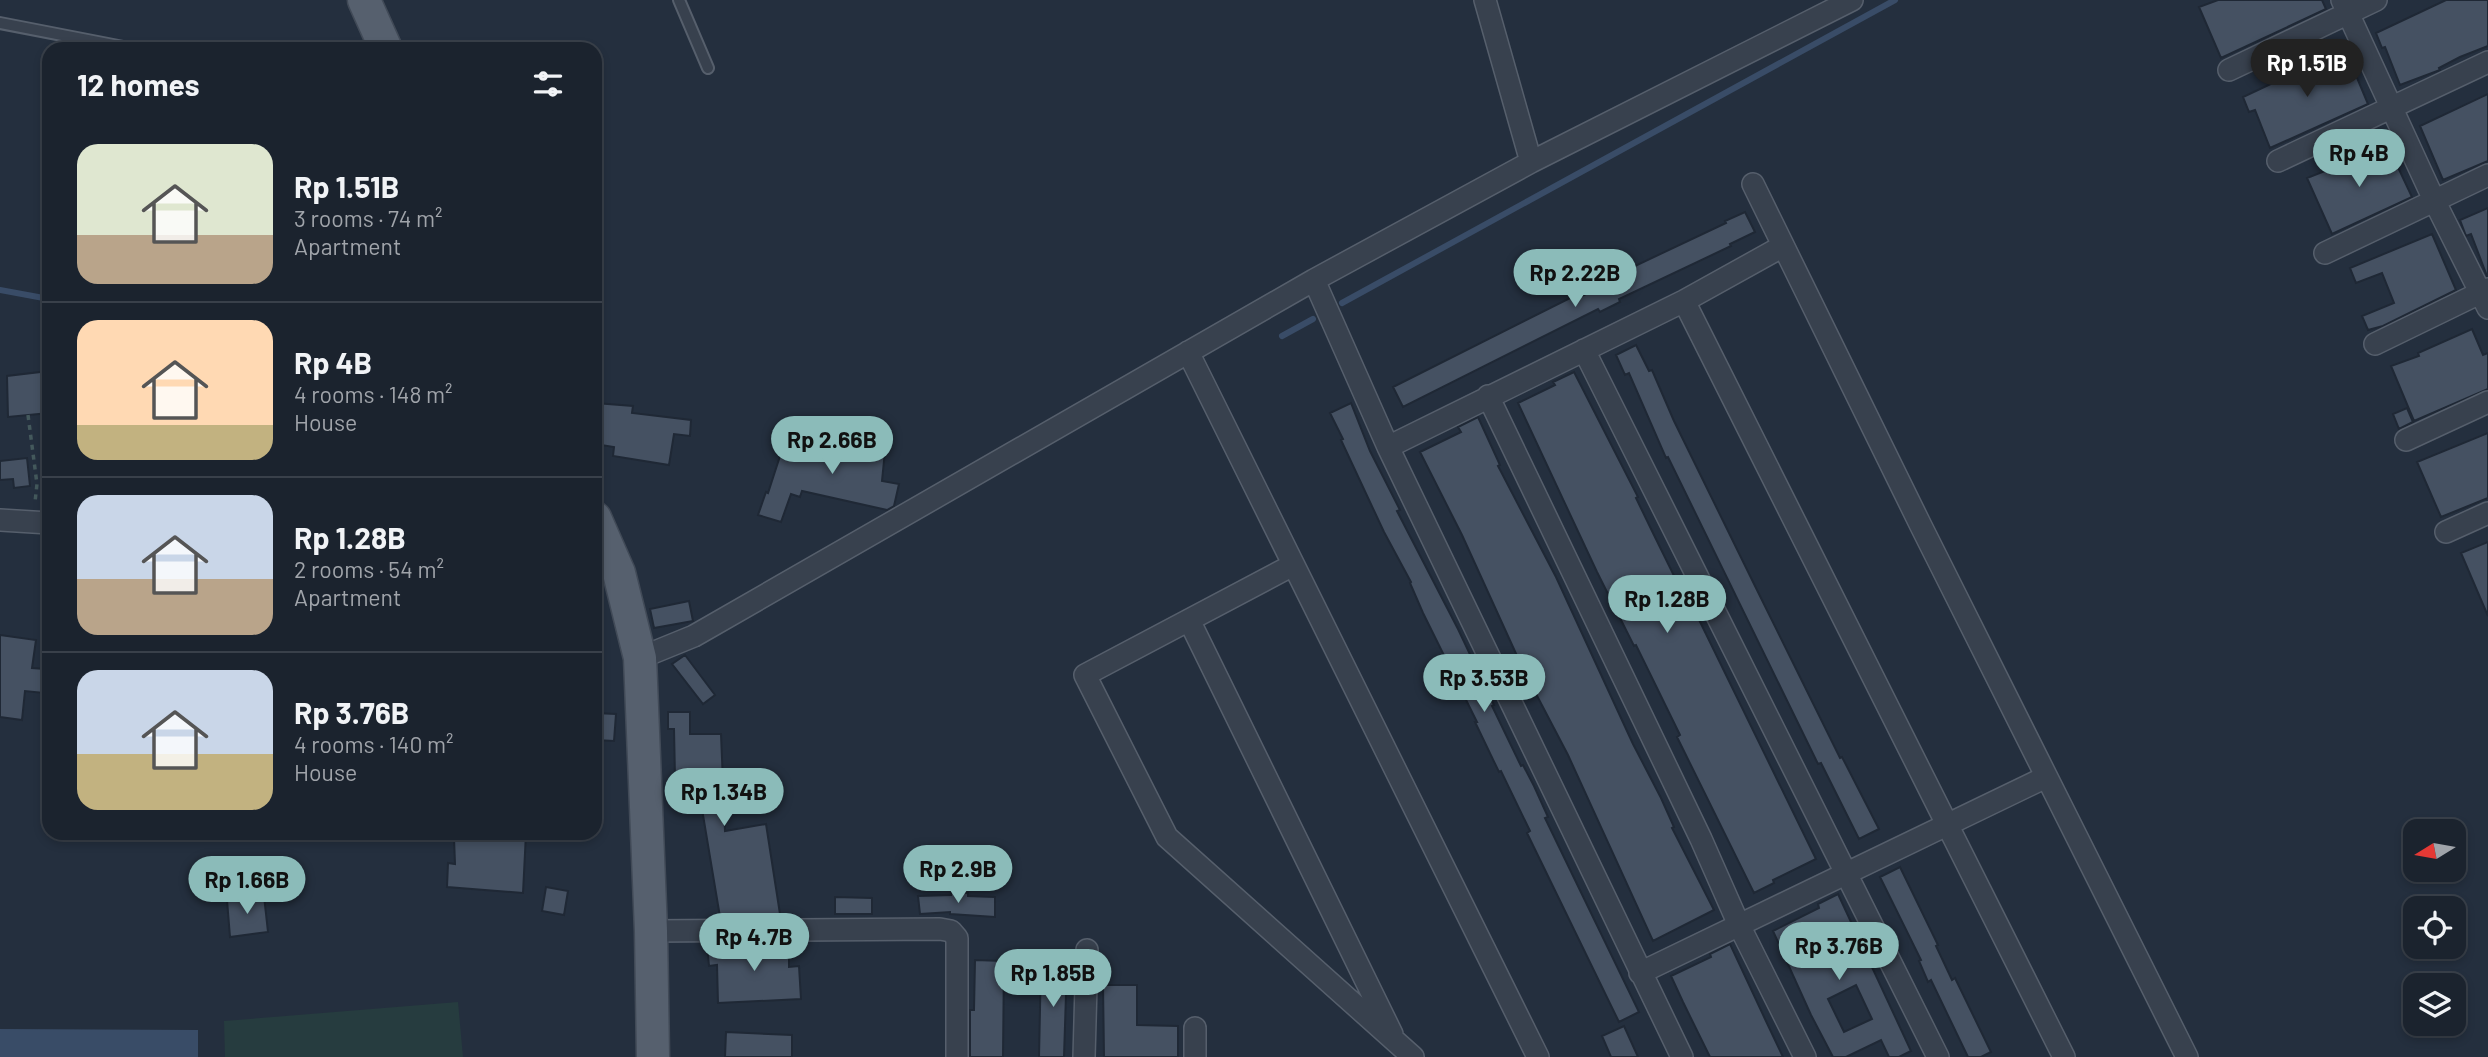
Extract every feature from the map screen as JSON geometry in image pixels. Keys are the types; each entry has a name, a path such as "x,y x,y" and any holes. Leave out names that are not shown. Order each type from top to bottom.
{"main road":[{"path":"364,0 383,42"},
{"path":"602,550 607,572 640,657 652,931 653,1057"}],"street":[{"path":"640,657 694,636 1314,280 1531,162 1852,0"},
{"path":"2228,70 2345,7 2376,0"},
{"path":"1488,1 1531,162"},
{"path":"2345,7 2434,200 2485,296 2375,344"},
{"path":"2277,161 2488,62"},
{"path":"2325,253 2488,175"},
{"path":"1753,184 2187,1057"},
{"path":"1388,447 1684,301 1783,246"},
{"path":"1314,280 1388,447 1682,1057"},
{"path":"1684,301 2064,1057"},
{"path":"1584,350 1938,1057"},
{"path":"1188,352 1538,1057"},
{"path":"1488,396 1804,1057"},
{"path":"2406,440 2488,402"},
{"path":"2446,532 2488,513"},
{"path":"0,520 41,522"},
{"path":"1293,565 1085,675 1167,837 1413,1057"},
{"path":"1189,620 1396,1042"},
{"path":"1640,973 2046,777"},
{"path":"652,931 951,931 957,938 957,1057"},
{"path":"1084,1057 1087,950"},
{"path":"1195,1028 1195,1057"}],"lane":[{"path":"679,0 708,68"},
{"path":"0,23 98,42"}],"path":[{"path":"28,415 41,522"}],"green space":[{"path":"458,1002 463,1057 225,1057 224,1021"}],"water":[{"path":"0,1029 198,1030 198,1057 0,1057"}],"building":[{"path":"2218,0 2322,0 2326,9 2221,58 2199,7"},
{"path":"2446,0 2488,0 2488,46 2460,57 2439,68 2440,70 2400,85 2385,47 2382,48 2376,33"},
{"path":"2345,49 2368,104 2270,148 2255,110 2249,112 2243,97"},
{"path":"2488,94 2488,161 2443,180 2420,126"},
{"path":"2388,146 2412,197 2332,234 2307,178"},
{"path":"2488,208 2487,276 2471,234 2466,236 2460,220"},
{"path":"1745,212 1755,232 1730,244 1731,246 1403,407 1393,387 1580,293 1582,296 1620,277 1618,274"},
{"path":"2432,234 2456,290 2383,326 2368,330 2362,316 2394,303 2382,273 2356,283 2350,268"},
{"path":"2472,329 2483,355 2488,353 2488,389 2414,421 2391,366 2419,356 2418,353"},
{"path":"1636,345 1649,371 1652,370 1674,421 1840,758 1842,757 1879,829 1859,839 1821,763 1818,764 1668,457 1666,458 1629,373 1625,375 1616,355"},
{"path":"42,372 42,414 8,417 7,376"},
{"path":"1574,372 1816,859 1773,880 1774,883 1754,893 1677,737 1680,735 1636,645 1634,646 1597,572 1518,403 1555,385 1553,382"},
{"path":"1351,403 1370,451 1400,510 1397,511 1458,629 1521,766 1523,765 1534,786 1548,817 1545,818 1639,1012 1619,1022 1341,440 1343,439 1330,413"},
{"path":"602,404 633,406 632,413 691,420 690,436 674,434 669,465 613,456 614,447 602,445"},
{"path":"2407,408 2413,422 2399,429 2393,414"},
{"path":"1478,417 1500,465 1498,466 1556,577 1633,744 1661,798 1674,827 1672,828 1714,910 1653,941 1568,755 1523,669 1462,535 1420,452 1461,432 1458,427"},
{"path":"2488,433 2488,498 2441,517 2417,462"},
{"path":"853,438 886,441 882,481 899,484 894,506 887,510 802,491 800,497 791,494 781,522 758,515 781,453 803,460 805,440 853,447"},
{"path":"27,458 30,486 14,488 13,479 0,480 0,461"},
{"path":"2488,542 2488,616 2461,553"},
{"path":"689,601 693,621 654,628 650,609"},
{"path":"0,635 36,640 32,668 42,669 42,693 25,691 22,720 0,717"},
{"path":"685,655 715,695 703,704 672,664"},
{"path":"668,712 690,712 690,734 721,734 725,831 766,824 780,914 720,917 702,809 686,809 686,778 675,778 674,729 668,729"},
{"path":"602,713 616,714 614,741 602,740"},
{"path":"454,840 526,840 523,893 447,887 448,863 455,864"},
{"path":"1900,867 1952,980 1955,978 1991,1052 1981,1057 1968,1057 1931,980 1928,982 1919,961 1921,960 1880,877"},
{"path":"546,887 568,891 564,915 542,911"},
{"path":"951,891 968,893 968,896 995,897 995,917 950,912 920,914 918,896 951,895"},
{"path":"1838,894 1911,1051 1899,1057 1889,1057 1881,1040 1846,1057 1833,1057 1773,931 1819,908 1818,904","holes":["1856,985 1872,1019 1844,1032 1828,999"]},
{"path":"264,896 268,932 230,937 227,900"},
{"path":"835,897 872,898 872,914 835,914"},
{"path":"1730,944 1783,1057 1710,1057 1683,1002 1671,976 1711,957 1710,954"},
{"path":"707,945 789,945 789,967 799,966 801,999 718,1003 717,965 709,966"},
{"path":"975,960 1004,961 1003,1057 970,1057 970,1010 974,1010"},
{"path":"1041,961 1067,963 1064,1057 1039,1057"},
{"path":"1103,985 1137,985 1137,1025 1178,1026 1178,1057 1104,1057"},
{"path":"1624,1026 1638,1057 1611,1057 1602,1036"},
{"path":"726,1032 792,1035 792,1057 725,1057"}],"waterway":[{"path":"1342,303 1895,0"},
{"path":"0,290 42,298"},
{"path":"1282,336 1313,319"}]}
